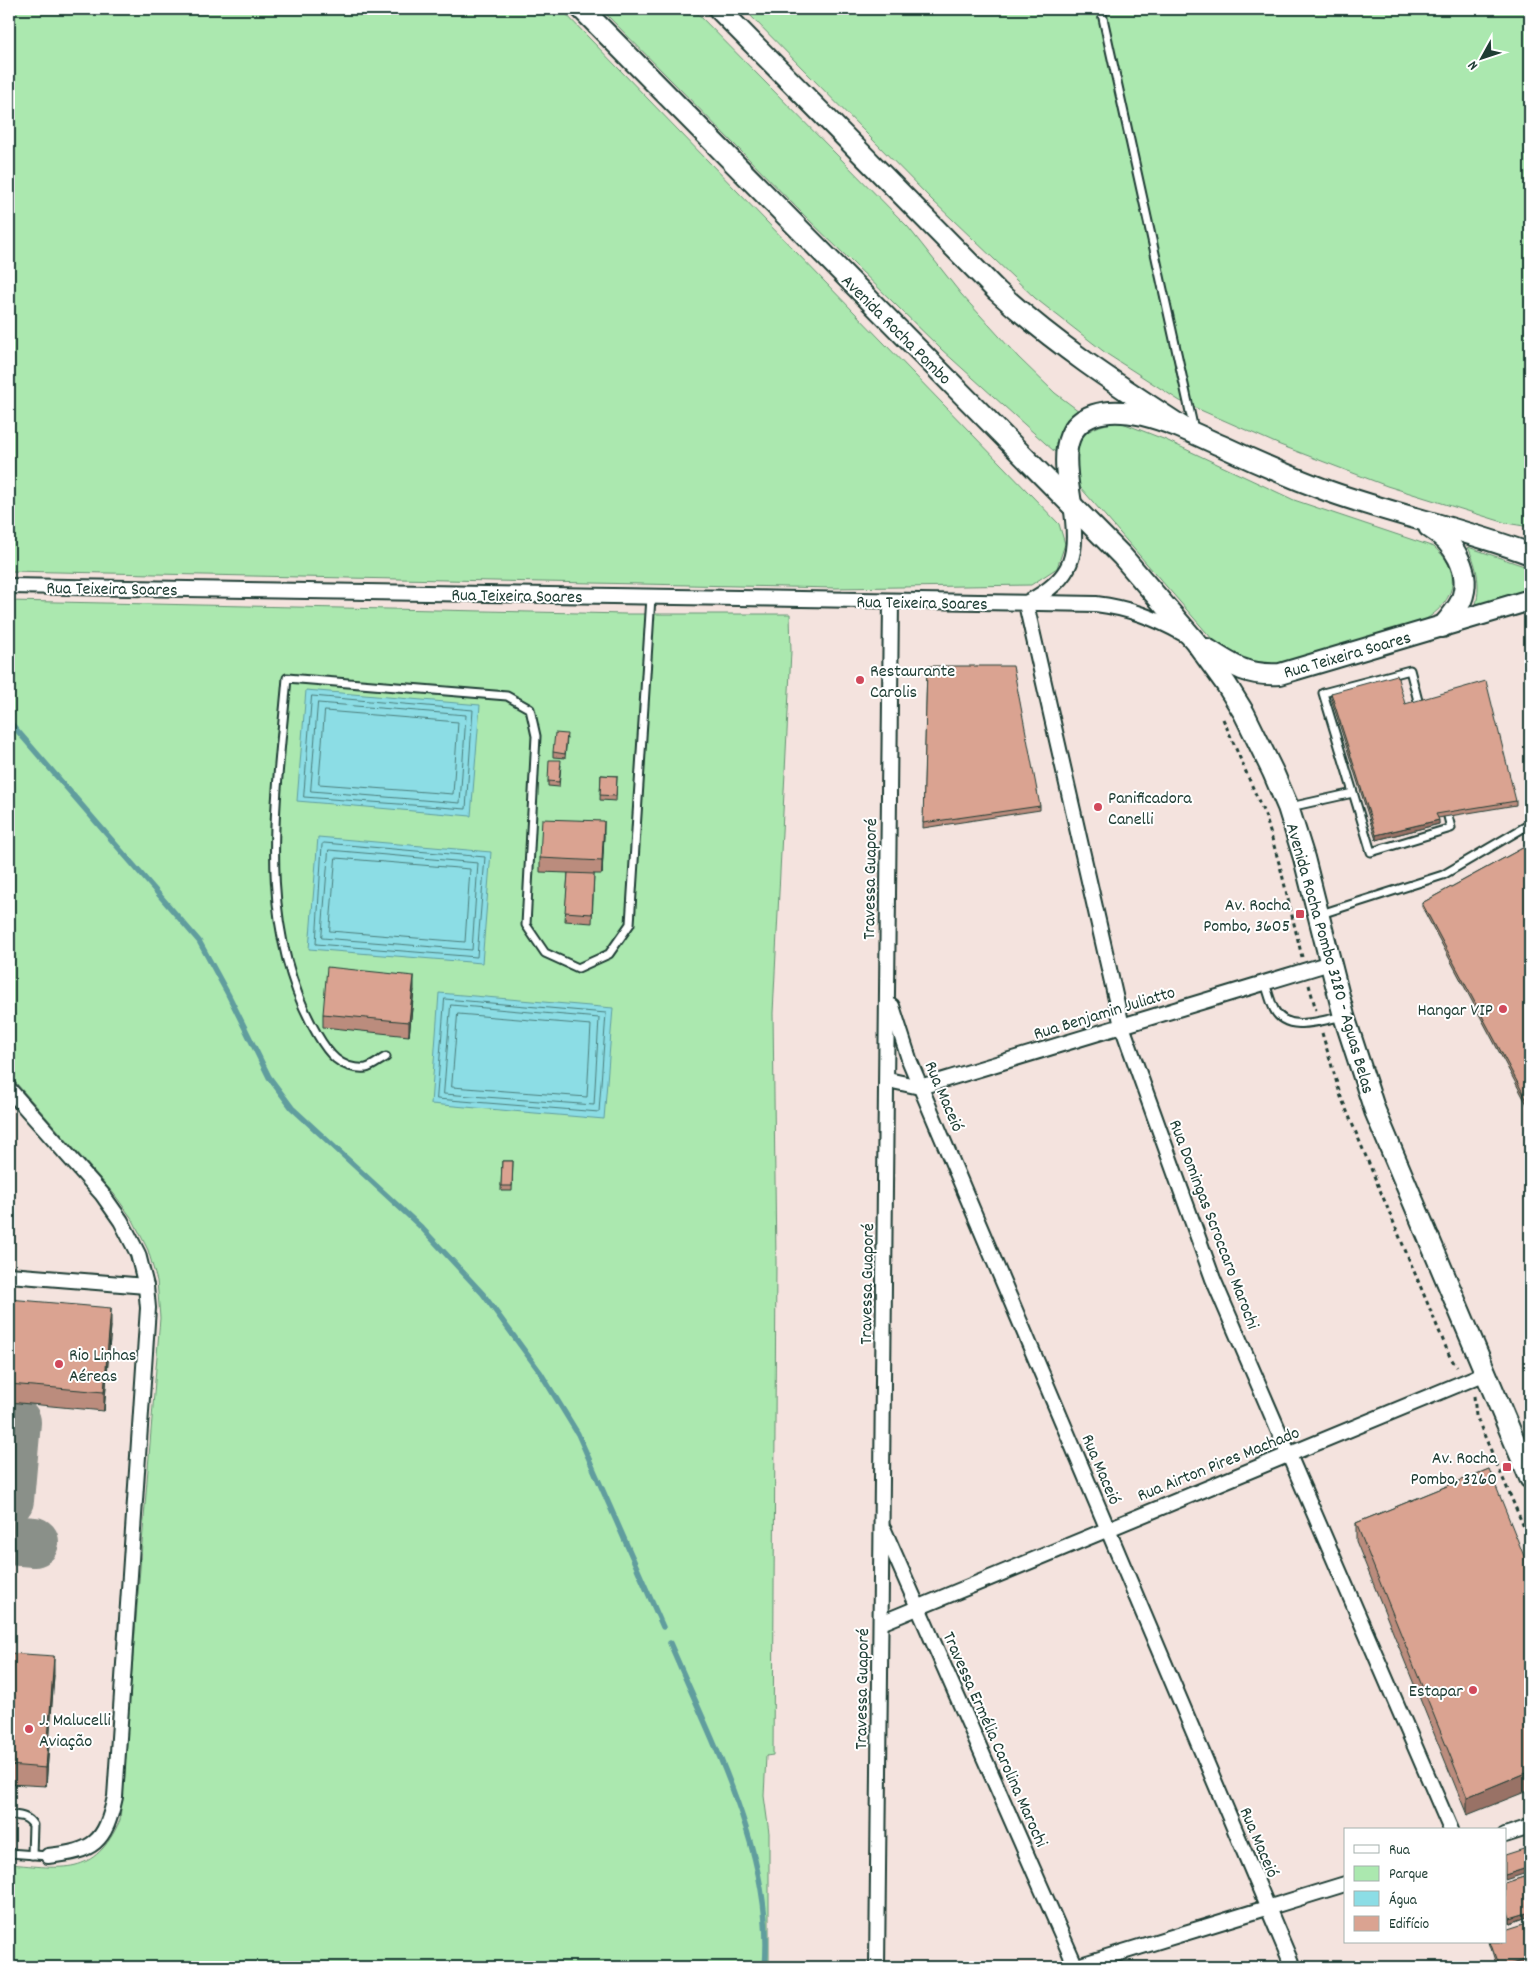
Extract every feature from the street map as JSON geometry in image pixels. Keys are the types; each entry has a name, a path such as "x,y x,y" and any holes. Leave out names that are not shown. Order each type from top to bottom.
{"main road":[{"name":"Avenida Rocha Pombo","path":"578,9 588,15 1071,504 1158,595 1195,640"},
{"path":"719,9 990,284 1032,322 1097,372 1188,430"},
{"path":"1071,504 1065,455 1067,442 1082,422 1094,415 1117,412 1142,415 1188,430 1329,491 1421,522 1491,539 1530,554"},
{"path":"1421,522 1438,532 1450,544 1459,558 1464,574 1464,588 1461,601 1442,627"},
{"path":"1491,539 1530,543"},
{"name":"Rua Teixeira Soares","path":"1195,640 1233,666 1248,672 1265,675 1292,672 1530,600"},
{"name":"Avenida Rocha Pombo 3280 - Aguas Belas","path":"1195,640 1244,713 1288,807 1356,1054 1391,1151 1530,1478"}],"street":[{"path":"1026,604 1049,591 1062,579 1072,556 1076,535 1071,504"},
{"name":"Rua Teixeira Soares","path":"9,586 1096,604 1118,607 1160,621 1195,640"},
{"name":"Travessa Guaporé","path":"877,1967 891,601"},
{"name":"Rua Domingas Scroccaro Marochi","path":"1026,604 1122,1026 1202,1251 1450,1828"},
{"name":"Rua Benjamin Juliatto","path":"887,1073 920,1087 1330,963"},
{"name":"Rua Maceió","path":"887,983 910,1062 920,1087 1292,1967"},
{"path":"887,1073 896,1060 910,1062"},
{"path":"9,1089 102,1194 121,1221 138,1254 146,1286 149,1327 115,1797 110,1821 101,1836 90,1846 75,1853 48,1856"},
{"path":"9,1275 146,1286"},
{"name":"Rua Airton Pires Machado","path":"881,1623 1486,1373"},
{"name":"Travessa Ermélia Carolina Marochi","path":"882,1526 1075,1967"},
{"path":"1506,1835 1530,1827"},
{"path":"1075,1967 1344,1884"}],"lane":[{"path":"1101,9 1188,430"},
{"path":"386,1057 367,1068 343,1064 329,1054 303,1009 287,966 276,896 274,835 287,678 507,696 530,709 536,736 526,925 545,953 578,968 609,954 630,924 651,597"},
{"path":"1410,670 1451,828 1371,852 1353,793 1323,694 1410,670"},
{"path":"1288,807 1353,793"},
{"path":"1318,915 1443,875 1530,824"},
{"path":"1265,983 1274,1011 1282,1020 1295,1024 1344,1016"},
{"path":"9,1815 25,1817 30,1822 33,1834 32,1855"},
{"path":"9,1853 48,1856"}],"path":[{"path":"1222,717 1266,818 1281,870 1302,960"},
{"path":"1309,985 1340,1097 1450,1357 1463,1372"},
{"path":"1474,1397 1476,1416 1530,1541"}],"green space":[{"path":"9,9 561,9 1059,524 1065,544 1057,568 1031,585 835,588 9,571"},
{"path":"601,9 693,9 908,227 961,294 1018,357 1055,393 1083,414 1065,430 1055,452 942,350 804,215"},
{"path":"744,9 1530,9 1530,527 1506,523 1387,486 1280,445 1180,401 1107,354 1035,298 932,200"},
{"path":"1120,422 1166,440 1294,500 1434,547 1444,557 1450,567 1452,587 1448,597 1432,615 1421,622 1290,667 1235,662 1213,640 1080,487 1074,461 1075,450 1079,441 1094,428"},
{"path":"1468,547 1530,568 1530,594 1475,609 1478,578"},
{"path":"9,601 626,614 790,614 791,651 773,1013 776,1262 773,1755 766,1756 764,1796 769,1833 769,1967 9,1967 9,1864 61,1867 75,1865 88,1860 99,1852 110,1839 120,1820 160,1318 157,1281 148,1250 133,1220 114,1194 9,1075"}],"water":[{"path":"306,690 480,705 471,816 297,801"},
{"path":"318,837 491,852 482,963 309,949"},
{"path":"439,993 613,1008 604,1119 431,1104"}],"building":[{"path":"927,666 1013,666 1040,806 923,823"},
{"path":"1397,675 1405,704 1486,681 1516,801 1436,814 1439,820 1376,835 1331,693"},
{"path":"555,733 567,734 565,754 553,752"},
{"path":"549,760 561,760 559,782 548,781"},
{"path":"601,775 617,776 616,796 600,795"},
{"path":"542,819 604,821 602,861 540,858"},
{"name":"Hangar VIP","path":"1530,844 1530,1106 1422,903"},
{"path":"568,873 594,874 592,914 565,912"},
{"path":"327,967 414,976 409,1022 323,1014"},
{"path":"502,1161 513,1161 512,1186 501,1186"},
{"name":"Rio Linhas Aéreas","path":"9,1299 111,1308 104,1392 9,1384"},
{"name":"Estapar","path":"1489,1469 1530,1571 1530,1771 1467,1797 1356,1523"},
{"name":"J. Malucelli Aviação","path":"9,1653 54,1656 46,1768 9,1765"},
{"path":"1530,1847 1530,1867 1506,1875 1506,1855"},
{"path":"1530,1875 1530,1912 1510,1918 1506,1905 1506,1883"},
{"path":"1530,1922 1530,1958 1499,1967 1491,1944 1506,1944 1506,1930"}],"waterway":[{"path":"9,721 199,941 228,994 269,1077 292,1108 421,1227 483,1294 540,1372 578,1434 663,1627"},
{"path":"670,1643 721,1760 737,1801 750,1843 760,1884 766,1926 765,1967"}],"taxiway":[{"path":"9,1500 16,1422"},
{"path":"9,1540 34,1542"}],"place":[{"name":"Restaurante Carolis","path":"860,680"},
{"name":"Panificadora Canelli","path":"1098,807"},
{"name":"Av. Rocha Pombo, 3605","path":"1300,914"},
{"name":"Hangar VIP","path":"1503,1009"},
{"name":"Rio Linhas Aéreas","path":"59,1364"},
{"name":"Av. Rocha Pombo, 3260","path":"1507,1467"},
{"name":"Estapar","path":"1473,1690"},
{"name":"J. Malucelli Aviação","path":"29,1729"}]}
